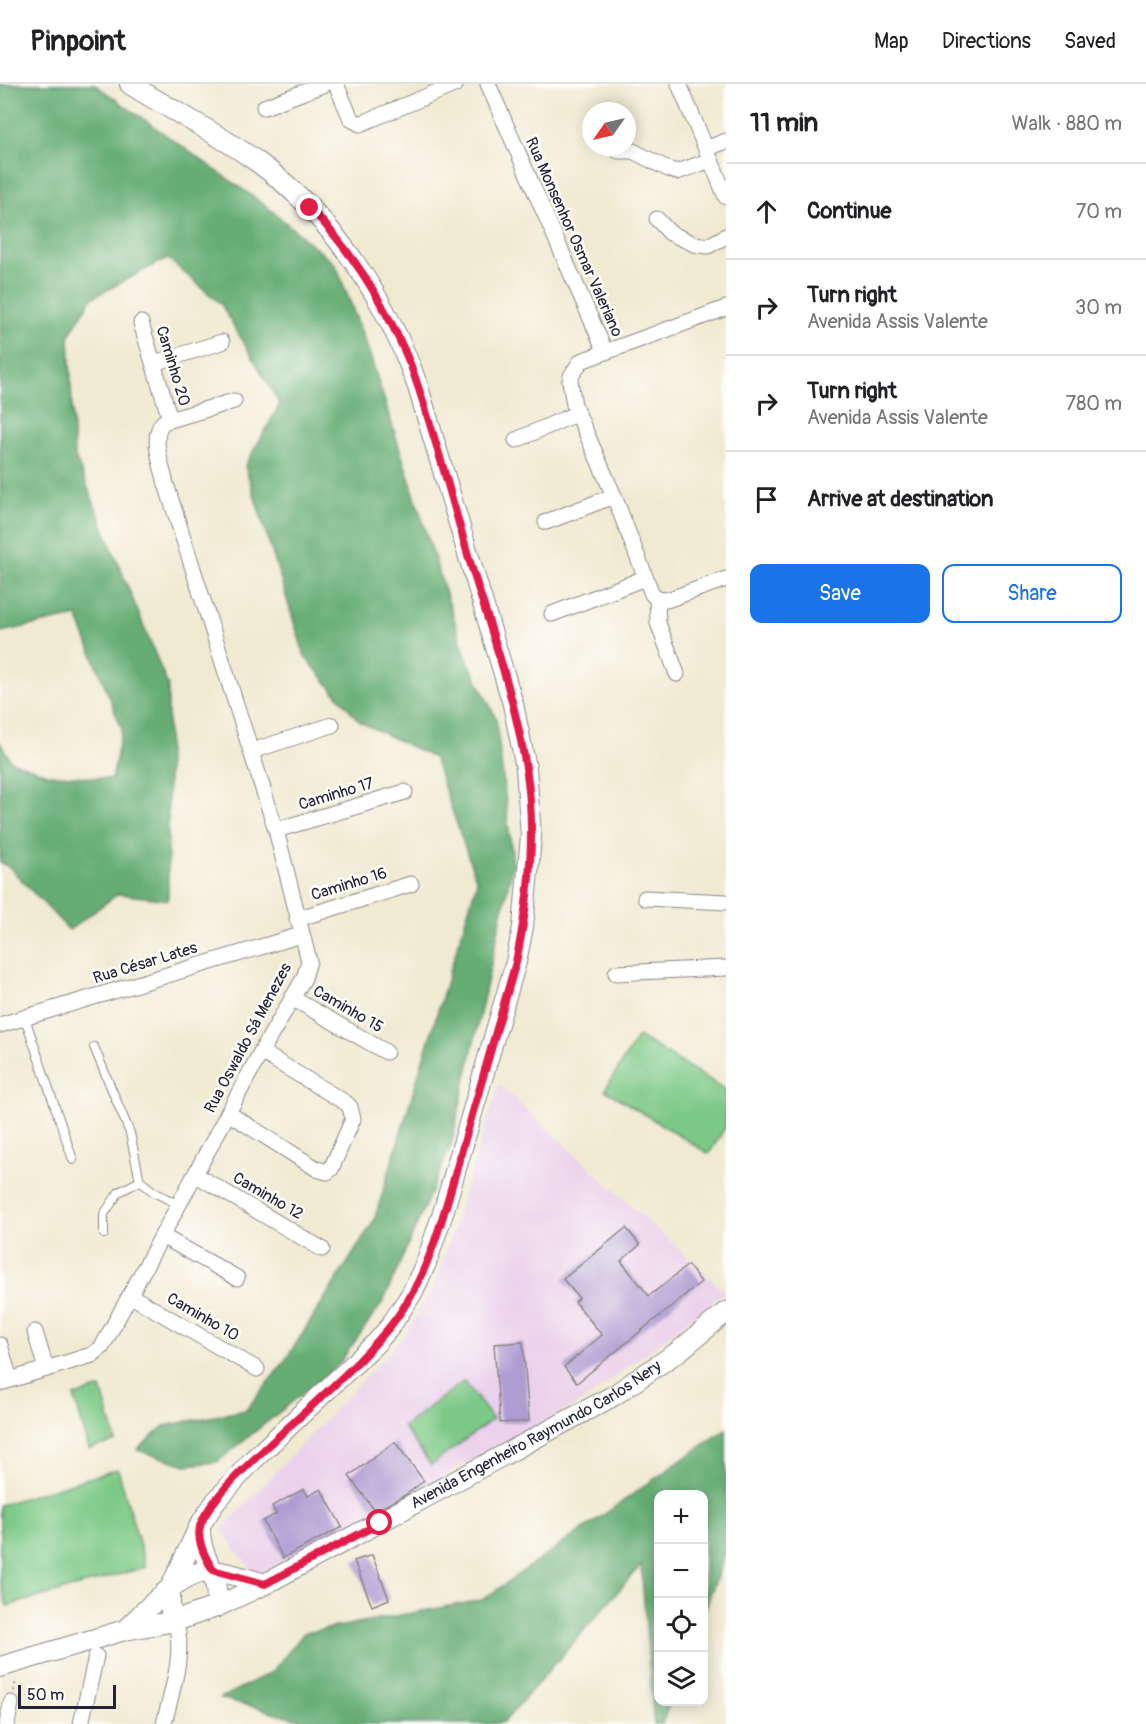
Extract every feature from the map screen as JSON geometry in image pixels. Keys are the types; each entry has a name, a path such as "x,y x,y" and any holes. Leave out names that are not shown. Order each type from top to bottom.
{"main road":[{"path":"130,84 258,162 287,185 333,232 386,313 400,339 418,387 513,704 530,798 531,836 528,877 523,927 516,962 443,1213 426,1263 412,1293 389,1328 361,1359 232,1482 216,1501 200,1525 170,1589 170,1607 175,1622"},
{"name":"Avenida Engenheiro Raymundo Carlos Nery","path":"9,1670 125,1630 175,1622 216,1607 265,1584 613,1396 679,1351 726,1312"},
{"path":"200,1525 200,1544 213,1570 218,1588 216,1607"},
{"path":"125,1630 170,1589 189,1576 213,1570 265,1584"}],"street":[{"path":"264,108 325,84"},
{"path":"336,84 349,115 360,124 456,84"},
{"name":"Rua Monsenhor Osmar Valeriano","path":"488,84 605,351 726,309"},
{"path":"679,84 726,197"},
{"path":"636,153 677,172 709,154 726,141"},
{"path":"657,219 670,233 694,244 708,246 726,236"},
{"name":"Caminho 20","path":"141,323 170,419"},
{"path":"154,363 222,342"},
{"path":"605,351 581,362 571,376 571,391 652,594 657,599 667,600 726,579"},
{"path":"170,419 234,401"},
{"path":"516,440 578,413"},
{"name":"Rua Oswaldo Sá Menezes","path":"5,1382 92,1355 102,1347 261,1052 304,978 309,961 276,830 166,484 158,439 159,427 170,419"},
{"path":"546,522 614,496"},
{"path":"552,615 645,578"},
{"path":"657,599 658,623 677,674"},
{"path":"252,751 332,725"},
{"name":"Caminho 17","path":"276,830 405,792"},
{"name":"Caminho 16","path":"297,918 411,884"},
{"path":"645,898 726,903"},
{"name":"Rua César Lates","path":"0,1025 301,935"},
{"path":"616,973 726,968"},
{"name":"Caminho 15","path":"292,998 386,1052"},
{"path":"228,1113 287,1152 322,1171 327,1172 331,1169 353,1119 350,1107 346,1102 261,1052"},
{"name":"Caminho 12","path":"196,1175 322,1249"},
{"path":"162,1236 237,1278"},
{"name":"Caminho 10","path":"131,1296 256,1369"},
{"path":"35,1332 46,1369"},
{"path":"0,1345 5,1382"},
{"path":"164,1724 180,1649 179,1632 175,1622"},
{"path":"81,1724 96,1656"},
{"path":"7,1724 11,1703"}],"lane":[{"path":"25,1018 73,1160"},
{"path":"94,1047 130,1133 140,1181 154,1192 179,1205"},
{"path":"104,1234 105,1214 118,1192 140,1181"}],"path":[{"path":"9,1670 11,1703"}],"shaded area":[{"path":"499,1084 725,1292 585,1400 256,1576 221,1530 404,1336 434,1287"}],"green space":[{"path":"0,84 94,84 265,205 336,265 369,352 466,657 496,718 513,864 451,1146 383,1302 338,1365 217,1462 186,1465 137,1450 164,1426 246,1410 285,1361 374,1221 477,882 434,758 360,722 305,657 245,466 280,404 221,304 167,258 92,298 69,335 74,454 168,686 168,900 118,894 69,930 10,868 0,862 0,742 11,761 47,774 112,779 122,729 77,616 0,632"},
{"path":"638,1036 726,1090 726,1126 709,1154 605,1090"},
{"path":"464,1381 493,1419 431,1465 403,1427"},
{"path":"101,1388 116,1441 89,1449 74,1396"},
{"path":"726,1429 726,1552 708,1601 708,1490 654,1490 654,1706 669,1706 662,1724 654,1724 641,1565 504,1722 487,1724 317,1724 220,1698 272,1672 304,1633 482,1600"},
{"path":"118,1469 146,1567 7,1606 0,1580 0,1505"}],"building":[{"path":"626,1228 640,1245 621,1261 649,1296 688,1265 701,1282 577,1383 564,1367 602,1335 575,1302 579,1298 563,1279"},
{"path":"523,1342 529,1421 500,1423 494,1344"},
{"path":"395,1442 424,1481 405,1495 375,1511 349,1476"},
{"path":"304,1489 308,1496 321,1489 342,1527 283,1558 263,1521 276,1514 272,1506"},
{"path":"372,1555 389,1599 372,1606 354,1561"}],"route":[{"path":"310,208 333,232 349,254 386,313 411,366 513,704 530,798 531,836 528,877 523,927 516,962 443,1213 426,1263 412,1293 389,1328 361,1359 253,1460 216,1501 200,1525 200,1544 213,1570 265,1584 380,1523"}]}
